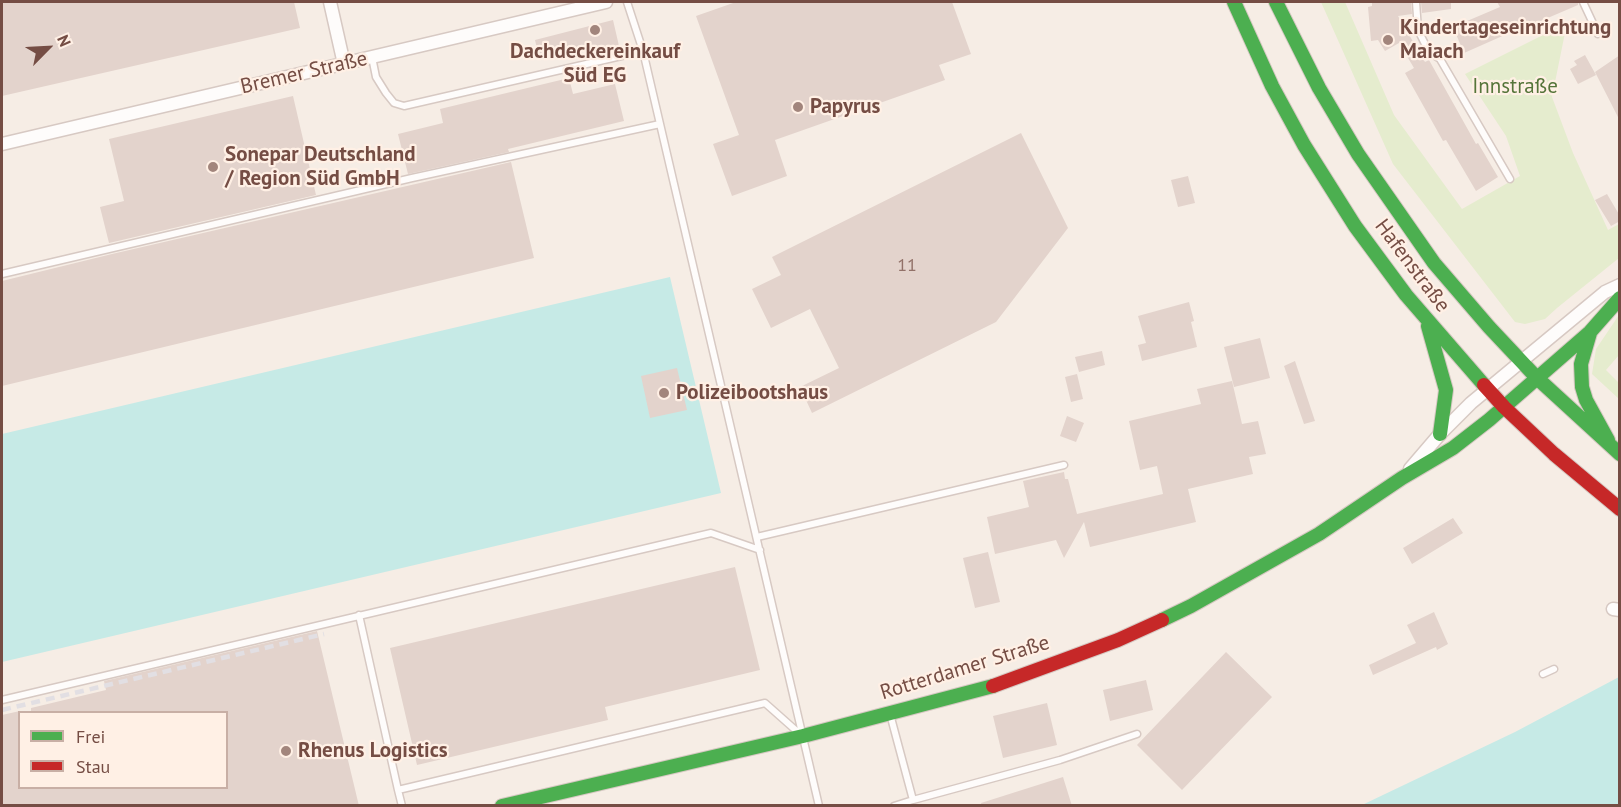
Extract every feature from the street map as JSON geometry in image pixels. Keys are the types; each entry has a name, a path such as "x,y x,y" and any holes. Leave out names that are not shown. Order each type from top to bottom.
{"main road":[{"name":"Hafenstraße","path":"1234,2 1272,86 1318,170 1355,226 1426,320 1504,407 1561,461 1620,509"},
{"name":"Hafenstraße","path":"1276,2 1325,98 1387,198 1452,285 1520,361 1615,450"},
{"name":"Rotterdamer Straße","path":"502,806 803,736 993,686 1118,639 1191,606 1319,534 1402,478 1453,448 1590,332 1620,298"},
{"path":"1426,320 1446,390 1440,434"},
{"path":"1590,332 1581,364 1582,387 1586,400 1615,450"}],"street":[{"path":"330,2 344,64"},
{"name":"Bremer Straße","path":"2,144 606,2"},
{"name":"Rotterdamer Straße","path":"1402,478 1440,434 1487,389 1605,292 1620,285"}],"lane":[{"path":"627,2 643,51 819,806"},
{"path":"1416,2 1418,30 1429,52 1440,59 1510,178"},
{"path":"1583,2 1598,34"},
{"path":"372,57 376,77 386,93 394,103 404,106 643,51"},
{"path":"2,274 412,178 660,124"},
{"path":"757,537 1064,465"},
{"path":"2,700 711,533 760,550"},
{"path":"359,615 402,806"},
{"path":"1543,674 1554,669"},
{"path":"398,790 765,703 803,736"},
{"path":"890,713 913,800"},
{"path":"894,806 1060,760 1137,734"}],"green space":[{"name":"Innstraße","path":"1321,2 1345,2 1394,115 1462,209 1520,176 1506,136 1465,74 1567,23 1552,97 1573,153 1608,230 1619,224 1619,258 1545,319 1525,324 1515,322 1393,164"},
{"path":"1619,315 1619,355 1606,370 1619,383 1619,399 1592,374 1596,349"}],"water":[{"path":"670,277 721,493 2,662 2,434"},
{"path":"1619,677 1619,805 1362,805 1515,732"}],"building":[{"path":"2,2 294,2 300,28 2,96"},
{"name":"Papyrus","path":"736,2 952,2 971,54 939,65 945,80 775,140 787,176 732,196 713,144 739,135 696,16"},
{"path":"1372,2 1411,2 1412,14 1398,16 1425,62 1429,60 1476,144 1478,143 1498,177 1476,191 1446,140 1443,141 1405,73 1414,68 1399,43 1385,51 1378,40 1371,41 1368,7 1372,6"},
{"path":"1421,2 1451,2 1451,9 1422,13"},
{"path":"1497,2 1578,2 1578,5 1536,23 1538,27 1518,35 1516,30 1464,53 1453,27 1500,7"},
{"name":"Dachdeckereinkauf Süd EG","path":"613,20 619,46 587,54 585,45 539,57 535,40"},
{"path":"1585,55 1596,75 1578,84 1570,69 1577,65 1574,61"},
{"path":"1620,55 1620,121 1595,72"},
{"path":"569,78 573,94 615,84 624,121 508,149 509,152 408,174 398,134 443,123 440,109"},
{"name":"Sonepar Deutschland / Region Süd GmbH","path":"293,96 316,195 109,243 100,207 124,201 109,139"},
{"path":"1021,133 1068,228 996,322 812,413 800,387 839,368 810,309 771,328 752,289 781,275 772,257"},
{"path":"511,162 534,258 2,386 2,281"},
{"path":"1188,176 1195,203 1178,207 1171,180"},
{"path":"1607,194 1620,216 1620,221 1611,226 1595,200"},
{"path":"1189,302 1197,347 1142,361 1138,345 1146,343 1138,316"},
{"path":"1260,338 1270,378 1234,387 1224,347"},
{"path":"1102,351 1105,365 1079,372 1075,357"},
{"path":"1295,361 1315,421 1304,424 1284,366"},
{"name":"Polizeibootshaus","path":"677,368 687,410 650,418 641,376"},
{"path":"1077,374 1083,399 1071,402 1065,377"},
{"path":"1232,381 1242,424 1258,421 1266,454 1249,457 1253,474 1188,489 1196,522 1090,547 1084,522 1064,558 1056,540 995,554 987,517 1029,507 1023,481 1064,472 1077,514 1163,494 1157,466 1140,470 1129,421 1201,404 1197,389"},
{"path":"1067,416 1084,423 1076,442 1060,436"},
{"path":"1453,518 1463,533 1412,564 1403,548"},
{"path":"988,552 1000,602 975,608 963,558"},
{"path":"735,567 760,670 605,707 608,720 417,765 390,648"},
{"path":"1434,612 1448,644 1437,650 1436,647 1373,675 1369,665 1416,643 1407,625"},
{"name":"Rhenus Logistics","path":"317,631 359,806 2,806 2,715 18,711 18,789 228,789 228,711 31,711 31,708 106,690 104,681"},
{"path":"1226,652 1272,697 1182,790 1137,745"},
{"path":"1146,680 1153,710 1110,721 1103,690"},
{"path":"1047,703 1057,745 1003,758 993,716"},
{"path":"1063,777 1072,806 982,806 981,803"}],"railway":[{"path":"2,710 324,634"}],"traffic: fast":[{"path":"1234,2 1272,86 1304,145 1355,226 1406,295 1484,385"},
{"path":"1276,2 1319,88 1358,154 1434,263 1537,378 1620,454"},
{"path":"1162,620 1319,534 1402,478 1453,448 1489,420 1590,332 1620,298"},
{"path":"1428,326 1446,390 1440,434"},
{"path":"1590,333 1581,364 1582,387 1586,400 1608,440"},
{"path":"502,806 803,736 993,686"}],"traffic: jam":[{"path":"1484,385 1554,454 1620,509"},
{"path":"993,686 1118,640 1162,620"}],"place":[{"name":"Dachdeckereinkauf Süd EG","path":"595,30"},
{"name":"Kindertageseinrichtung Maiach","path":"1388,40"},
{"name":"Papyrus","path":"798,107"},
{"name":"Sonepar Deutschland / Region Süd GmbH","path":"213,167"},
{"name":"Polizeibootshaus","path":"664,393"},
{"name":"Rhenus Logistics","path":"286,751"}]}
